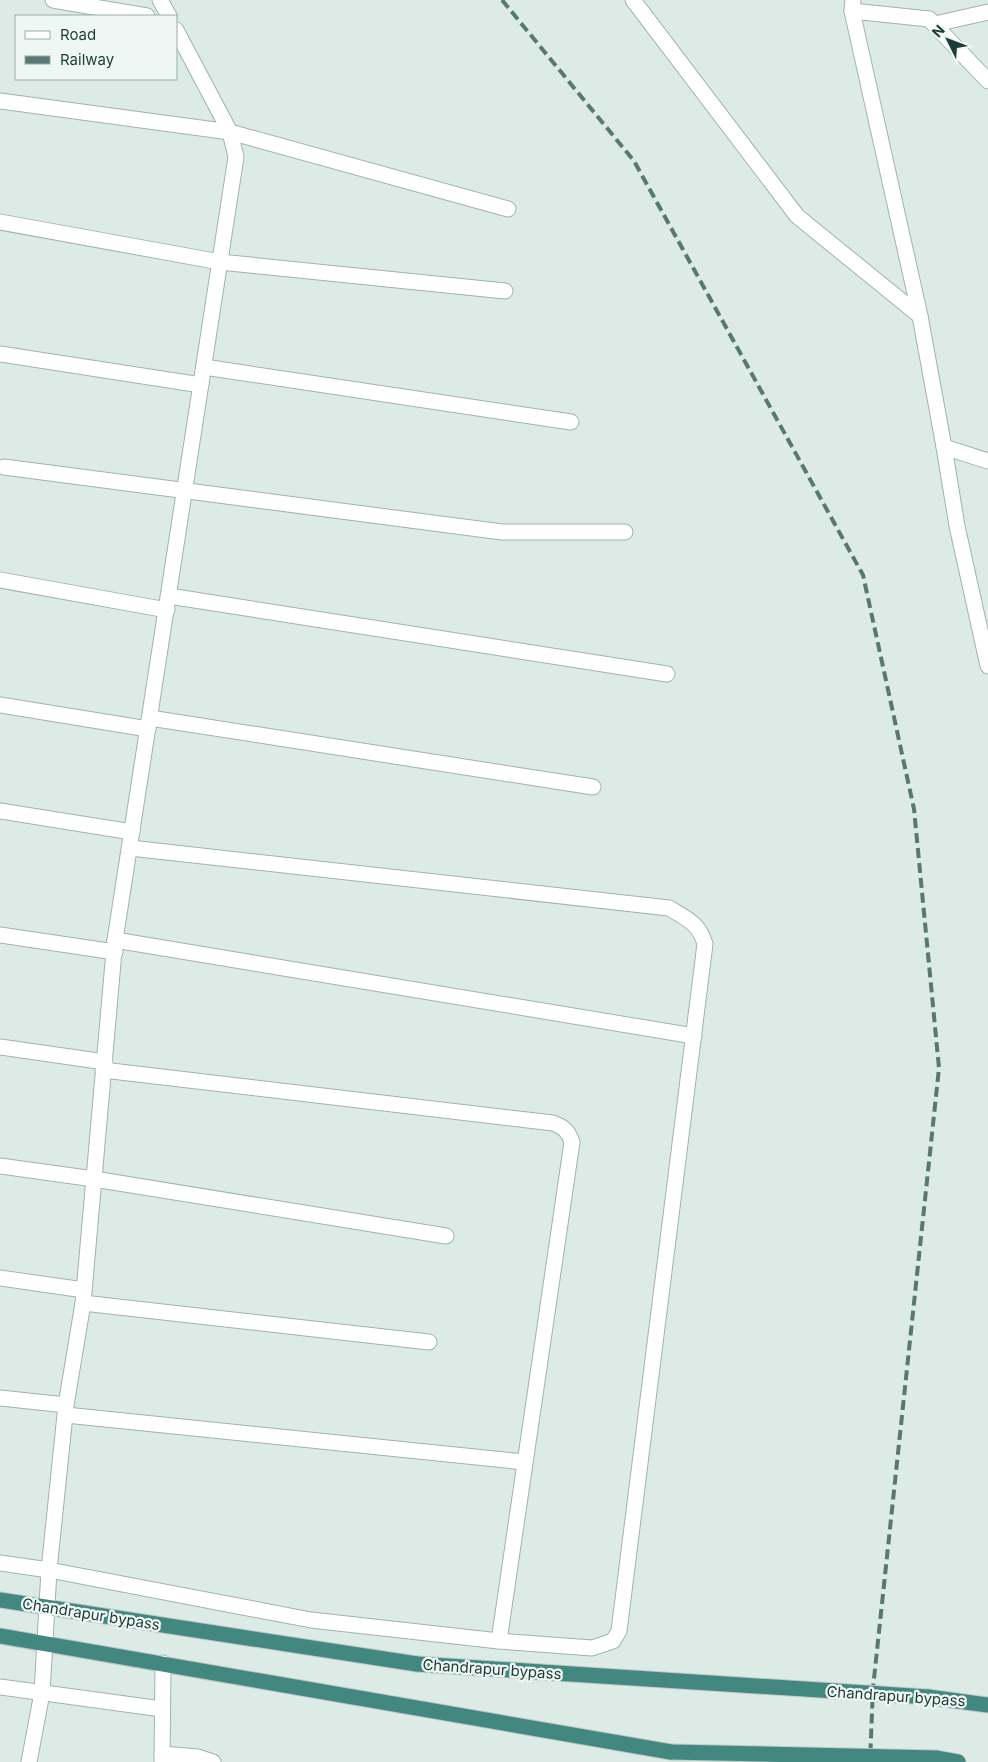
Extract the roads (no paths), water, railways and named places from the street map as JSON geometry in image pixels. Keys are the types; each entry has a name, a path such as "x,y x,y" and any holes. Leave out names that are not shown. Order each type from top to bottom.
{"highway":[{"name":"Chandrapur bypass","path":"0,1600 418,1664 928,1697 988,1705"},
{"path":"0,1636 44,1642 671,1752 936,1758 958,1762"}],"street":[{"path":"53,0 141,15"},
{"path":"160,0 168,15"},
{"path":"633,0 797,216 920,316"},
{"path":"988,12 936,24 929,19 852,5 920,316 957,526 988,666"},
{"path":"929,19 988,81"},
{"path":"29,1762 42,1693 48,1570 66,1410 83,1296 115,946 236,157 230,132 178,34"},
{"path":"0,101 230,132 508,209"},
{"path":"0,222 220,262 505,291"},
{"path":"0,354 201,385"},
{"path":"204,367 571,422"},
{"path":"944,447 988,461"},
{"path":"4,466 502,532 626,532"},
{"path":"0,580 667,674"},
{"path":"0,705 149,723 593,787"},
{"path":"0,811 132,832"},
{"path":"0,1563 48,1570 311,1620 499,1641 592,1648 613,1641 619,1630 705,944 701,931 693,923 669,908 130,848"},
{"path":"0,935 115,946 694,1036"},
{"path":"0,1047 104,1066 553,1123 562,1126 569,1132 572,1142 499,1641"},
{"path":"0,1166 94,1179 446,1236"},
{"path":"0,1278 83,1296 429,1342"},
{"path":"0,1398 66,1410 524,1462"},
{"path":"163,1663 162,1758 198,1757 213,1762"},
{"path":"0,1687 162,1709"}],"railway":[{"path":"502,0 634,161 863,575 914,809 939,1068 873,1688 870,1762"}]}
